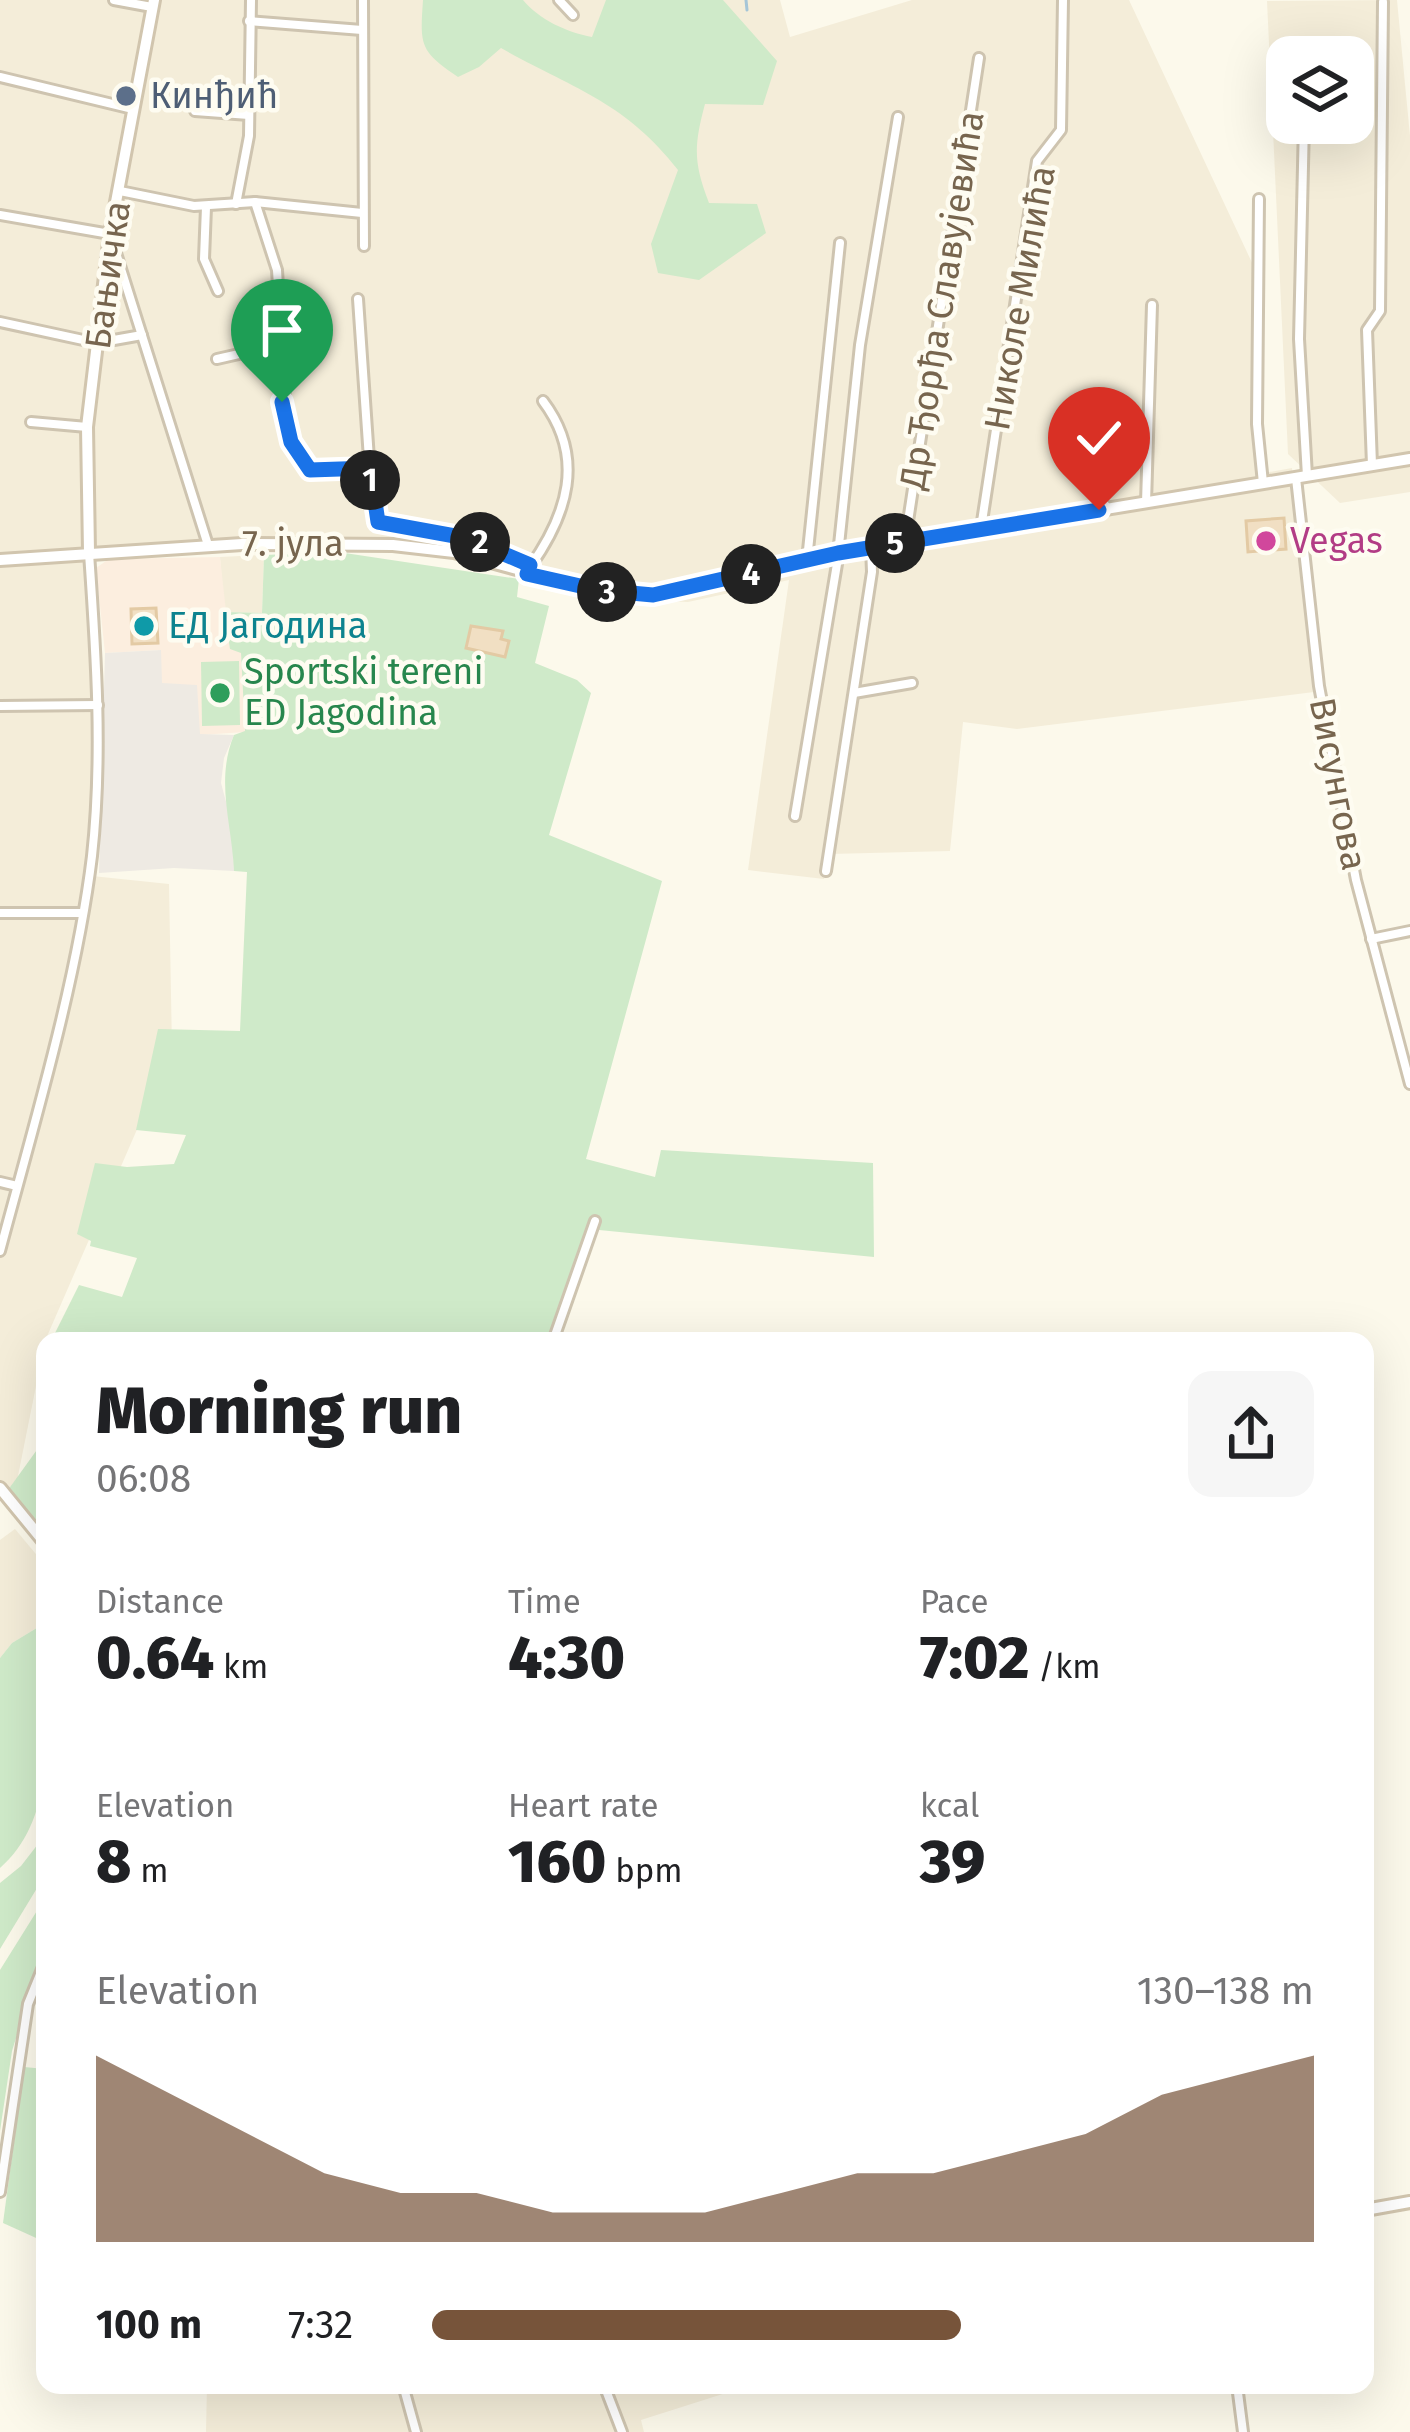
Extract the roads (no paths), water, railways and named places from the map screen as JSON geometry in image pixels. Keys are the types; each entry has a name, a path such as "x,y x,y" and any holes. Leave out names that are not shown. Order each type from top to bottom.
{"main road":[{"name":"Бањичка","path":"89,552 87,427 110,234 153,4"},
{"name":"7. јула","path":"0,560 208,545 411,546 529,569 598,590 652,595 871,547 1410,459"},
{"path":"0,1492 36,1532"},
{"path":"1374,2208 1410,2202"}],"street":[{"path":"114,0 153,4"},
{"path":"236,204 249,115 251,0"},
{"path":"363,0 364,246"},
{"path":"559,0 573,15"},
{"name":"Николе Милића","path":"981,528 1037,161 1061,130 1063,0"},
{"path":"1372,465 1367,330 1380,311 1383,2"},
{"path":"249,21 362,30"},
{"name":"Др Ђорђа Славујевића","path":"905,541 979,58"},
{"path":"0,77 133,109"},
{"path":"195,111 249,115"},
{"path":"795,816 838,553 860,344 898,117"},
{"name":"Висунгова","path":"1304,144 1299,339 1302,477 1319,686 1371,939 1410,1084"},
{"path":"120,191 206,207 255,202 362,213"},
{"path":"1259,199 1257,424 1263,483"},
{"path":"255,202 277,270 287,431 310,470 370,468"},
{"path":"206,207 204,259 218,291"},
{"path":"0,215 110,234 208,545"},
{"path":"807,560 840,243"},
{"path":"358,299 378,522 466,538 529,569 559,523 568,485 561,433 543,401"},
{"path":"1146,502 1152,305"},
{"path":"0,322 97,343 142,334"},
{"path":"217,358 279,345"},
{"path":"31,422 87,427"},
{"path":"826,871 872,572 871,547"},
{"path":"0,1251 92,857 98,705 89,552"},
{"path":"854,693 912,683"},
{"path":"0,706 98,705"},
{"path":"0,913 80,913"},
{"path":"1371,939 1410,931"},
{"path":"0,1182 17,1186"},
{"path":"556,1332 595,1221"},
{"path":"0,2192 28,2004 36,1984"},
{"path":"405,2394 416,2432"},
{"path":"607,2394 622,2432"},
{"path":"1239,2394 1244,2432"}],"waterway":[{"path":"746,0 747,10"}],"place":[{"name":"Кинђић","path":"126,96"},
{"name":"Vegas","path":"1266,541"},
{"name":"ЕД Јагодина","path":"144,626"},
{"name":"Sportski tereni ED Jagodina","path":"220,693"}]}
